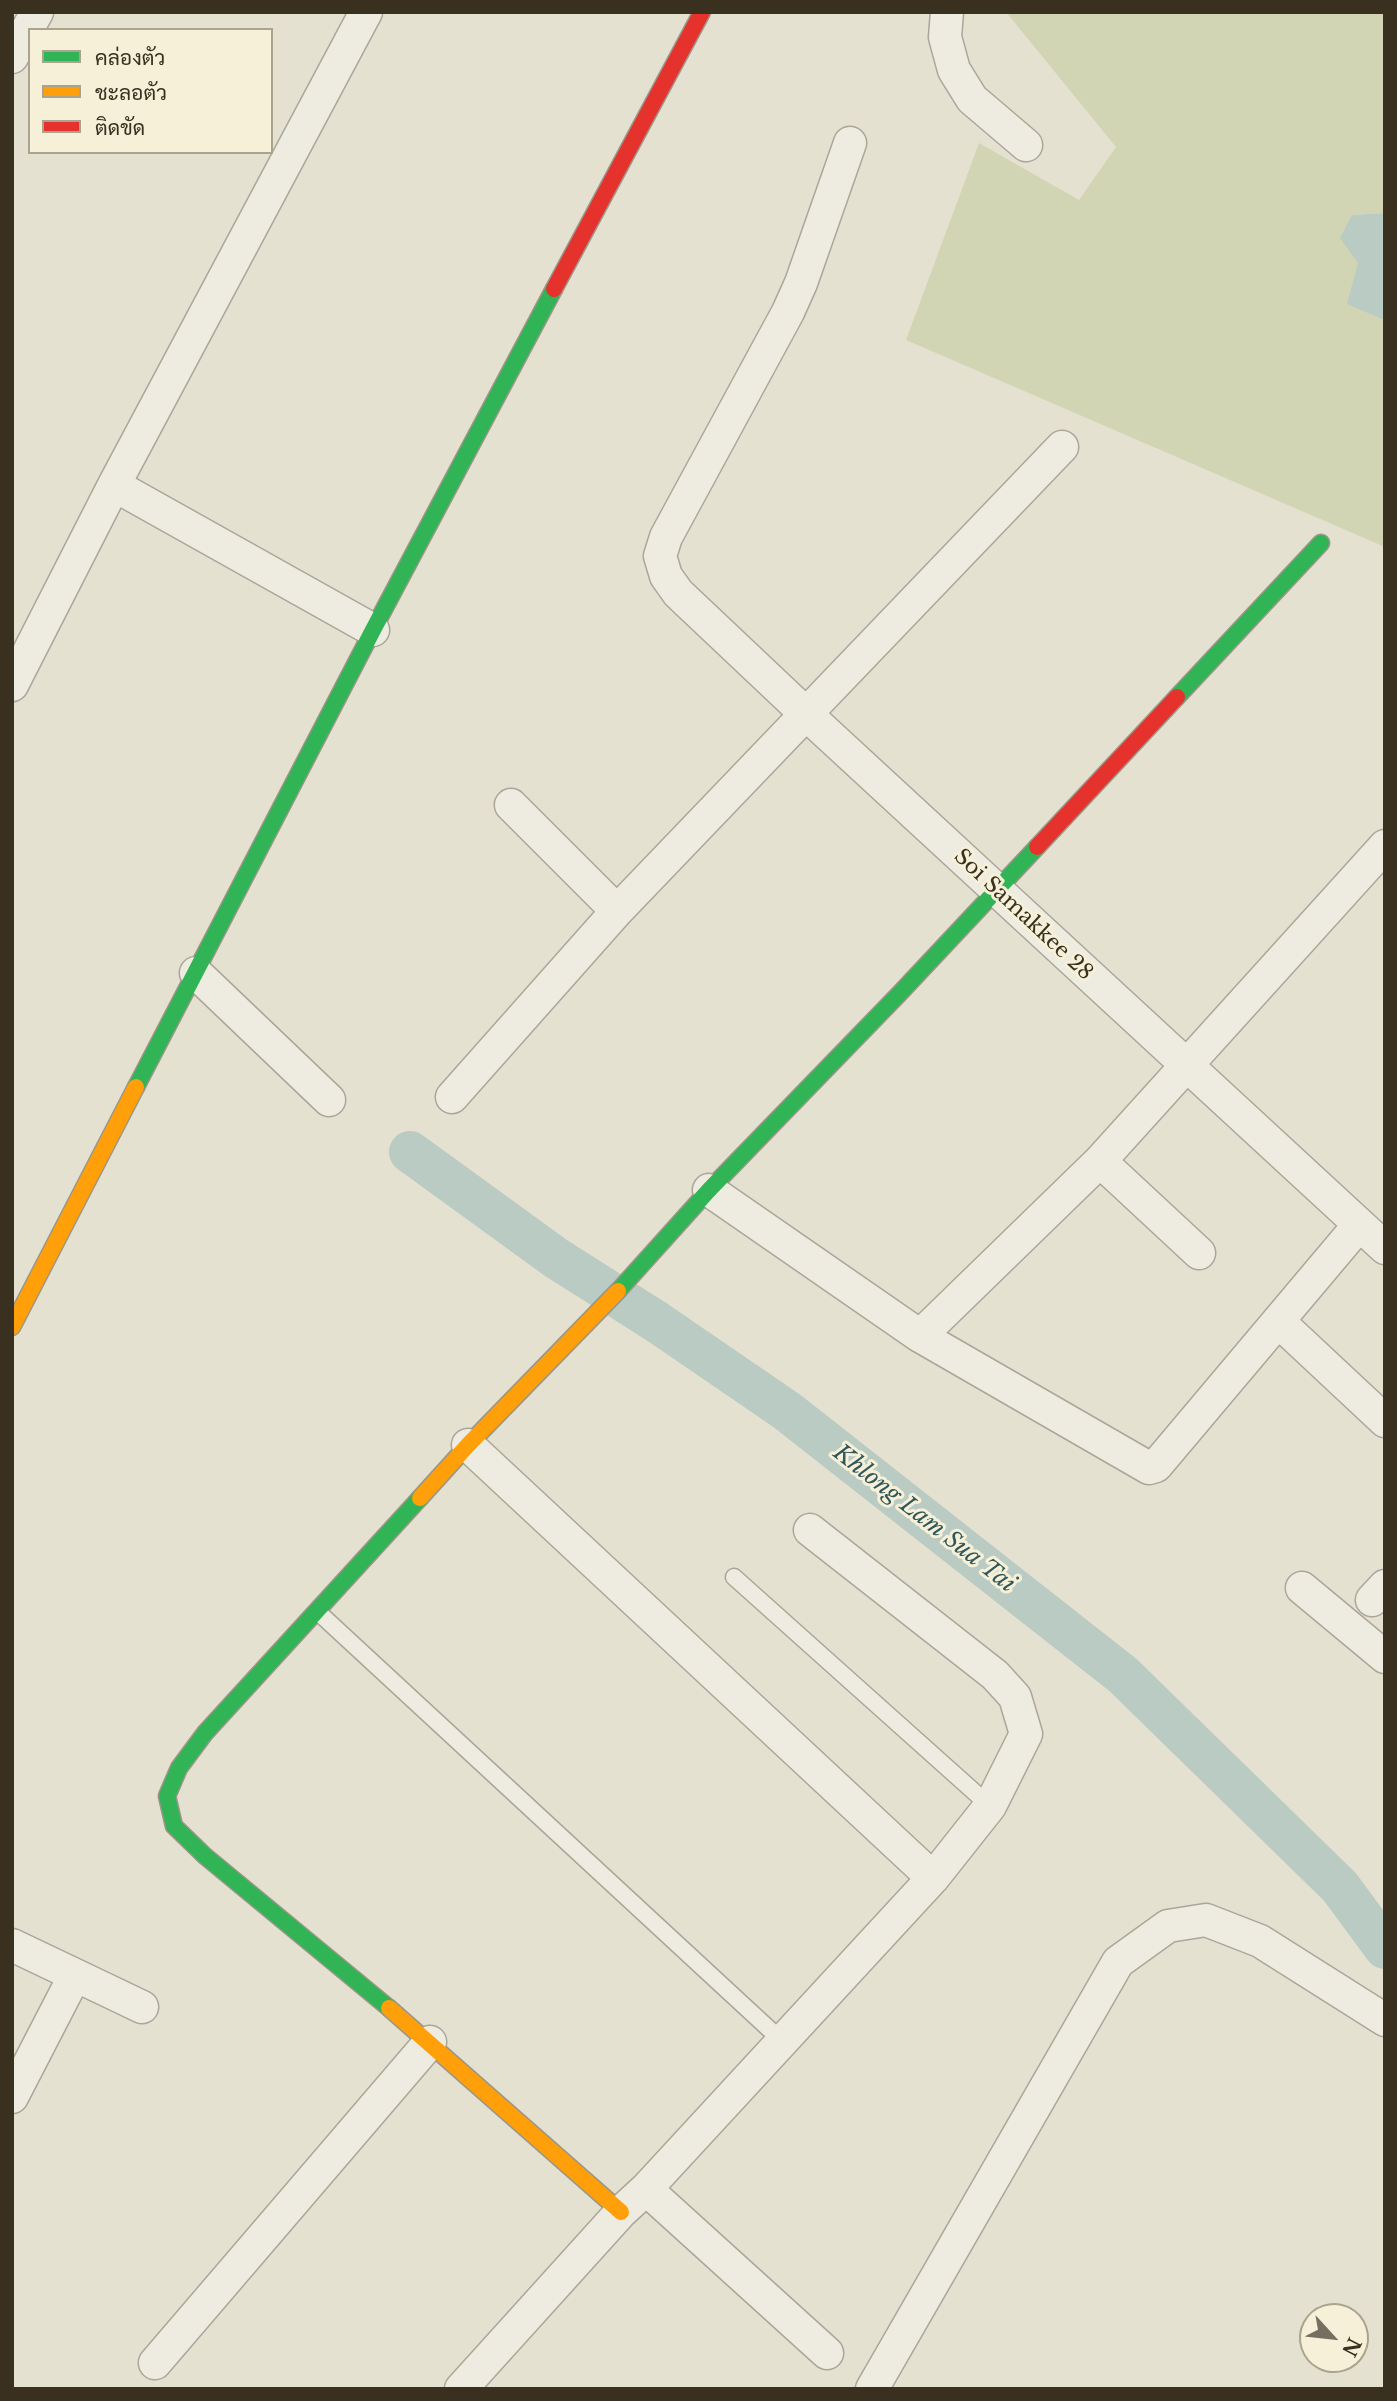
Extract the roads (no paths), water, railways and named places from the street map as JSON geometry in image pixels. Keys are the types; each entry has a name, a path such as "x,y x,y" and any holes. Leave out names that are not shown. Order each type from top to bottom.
{"street":[{"path":"28,28 37,12"},
{"path":"12,685 114,485 366,12"},
{"path":"12,1327 373,630 702,12"},
{"path":"947,12 945,37 954,70 972,99 1026,145"},
{"path":"12,57 28,28"},
{"name":"Soi Samakkee 28","path":"850,143 789,312 663,545 660,556 666,576 678,593 805,713 1385,1248"},
{"path":"452,1097 617,911 1062,447"},
{"path":"114,485 373,630"},
{"path":"621,2211 430,2042 205,1856 174,1826 167,1796 179,1768 205,1732 318,1612 468,1445 632,1277 709,1190 900,993 1321,543"},
{"path":"511,805 617,911"},
{"path":"920,1336 1100,1161 1385,846"},
{"path":"196,973 329,1100"},
{"path":"1100,1161 1199,1253"},
{"path":"709,1190 920,1336 1149,1468 1156,1466 1359,1225"},
{"path":"1278,1321 1385,1421"},
{"path":"468,1445 933,1878"},
{"path":"461,2389 621,2211 646,2189 933,1878 990,1806 1026,1734 1015,1697 995,1675 810,1530"},
{"path":"1302,1588 1385,1657"},
{"path":"872,2389 1118,1962 1168,1926 1206,1920 1260,1941 1385,2020"},
{"path":"12,1945 142,2007"},
{"path":"12,2097 75,1975"},
{"path":"155,2363 430,2042"},
{"path":"646,2189 827,2353"}],"lane":[{"path":"734,1577 990,1806"},
{"path":"318,1612 781,2040"}],"waterway":[{"name":"Khlong Lam Sua Tai","path":"410,1152 556,1258 657,1322 787,1411 1123,1675 1340,1887 1385,1948"}]}
